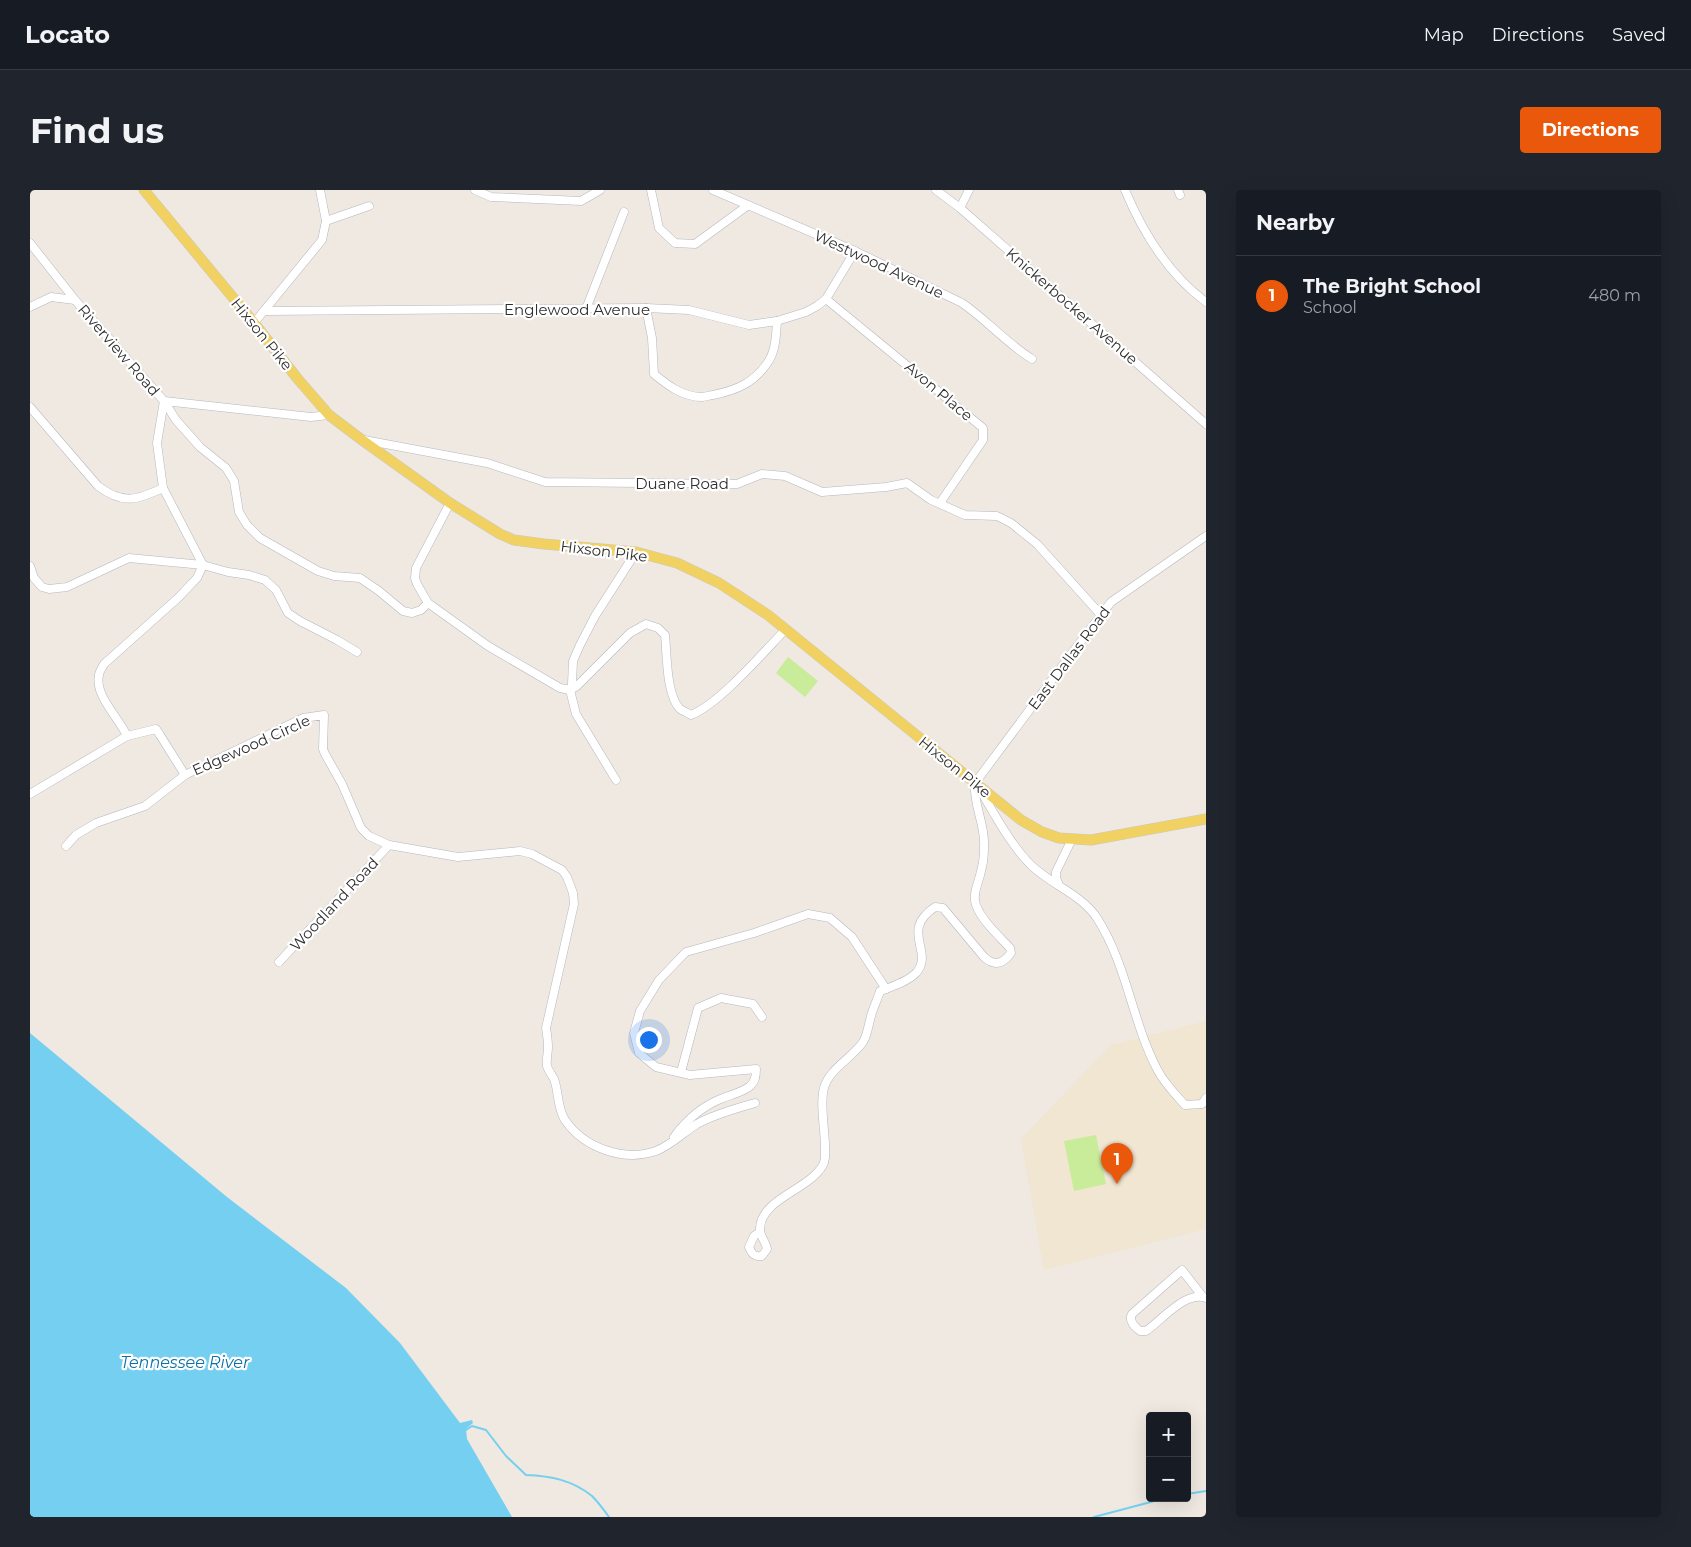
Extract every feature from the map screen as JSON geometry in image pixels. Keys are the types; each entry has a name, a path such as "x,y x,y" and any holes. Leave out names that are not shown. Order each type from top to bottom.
{"main road":[{"name":"Hixson Pike","path":"144,190 329,415 450,503 500,534 514,540 544,544 636,552 677,563 719,583 747,600 1020,820 1042,832 1059,838 1091,840 1206,819"}],"street":[{"path":"254,323 322,240 326,222 320,190"},
{"path":"475,190 491,197 581,201 600,190"},
{"path":"651,190 659,228 675,243 695,244 747,206"},
{"name":"Westwood Avenue","path":"713,190 855,251 962,303 978,314 1002,337 1032,359"},
{"name":"Knickerbocker Avenue","path":"936,190 960,208 1206,424"},
{"path":"960,208 969,190"},
{"path":"1125,190 1138,219 1164,261 1195,294 1206,302"},
{"path":"326,222 369,206"},
{"path":"586,309 624,212"},
{"path":"30,243 75,300"},
{"name":"Englewood Avenue","path":"264,311 646,308 689,310 748,326 778,321 806,312 817,306 826,299 855,251"},
{"name":"Riverview Road","path":"30,307 51,298 75,300 164,401 311,417 329,415"},
{"name":"Avon Place","path":"826,299 983,428 983,440 940,503"},
{"path":"646,308 652,338 654,374 668,386 702,397 732,391 748,383 768,362 774,349 778,321"},
{"path":"164,401 157,443 163,488 203,565"},
{"path":"164,401 176,420 200,446 231,474 239,512 247,525 260,538 318,571 334,576 360,578 403,611 412,613 421,610 428,603"},
{"path":"30,407 98,486 110,495 122,498 142,498 163,488"},
{"name":"Duane Road","path":"362,440 487,463 545,482 737,484 762,474 785,476 822,492 886,487 907,483 932,500 965,515 997,516 1011,523 1037,544 1101,615"},
{"path":"450,503 416,568 415,578 417,584 428,603 488,646 560,688 570,690 577,686 630,633 646,624 658,628 665,634 668,678 674,698 680,708 691,714 701,711 721,694 785,630"},
{"name":"East Dallas Road","path":"975,783 1111,602 1206,536"},
{"path":"616,780 576,714 570,690 573,662 580,644 594,616 636,552"},
{"path":"30,566 34,578 42,587 49,589 68,587 129,558 203,565 228,572 249,575 265,580 276,590 288,613 357,652"},
{"path":"30,794 127,736 104,700 99,687 98,675 104,664 178,598 197,578 203,565"},
{"name":"Edgewood Circle","path":"127,736 156,729 185,775 302,718 324,715 324,754 342,784 361,828 369,836 388,845"},
{"path":"66,846 76,835 96,823 145,806 185,775"},
{"path":"975,783 1019,851 1032,866 1085,905 1096,917 1120,964 1143,1036 1157,1070 1170,1090 1185,1105 1204,1101"},
{"path":"760,1232 760,1226 771,1205 812,1178 825,1162 822,1123 823,1089 830,1077 851,1057 865,1040 870,1018 880,991 905,981 916,973 922,962 917,932 920,920 927,912 935,907 943,908 990,962 998,964 1011,954 1010,948 983,917 976,904 975,892 981,872 984,846 983,829 974,796 975,783"},
{"path":"1060,886 1056,878 1056,872 1072,839"},
{"path":"388,845 458,857 520,851 542,858 562,870 573,893 574,904 546,1028 548,1046 547,1065 554,1081 564,1119 580,1136 596,1147 620,1154 642,1155 658,1150 714,1115 755,1103"},
{"name":"Woodland Road","path":"279,962 388,845"},
{"path":"670,1142 684,1122 696,1113 714,1102 747,1089 756,1078 756,1069 690,1075 656,1067 639,1053 634,1033 640,1011 658,980 686,952 754,933 808,914 830,918 852,937 886,989"},
{"path":"681,1072 698,1008 721,998 753,1004 762,1017"},
{"path":"1182,1270 1205,1297 1190,1297 1146,1331 1140,1331 1131,1322 1130,1316 1182,1270"}],"shaded area":[{"path":"1206,1021 1206,1229 1044,1270 1021,1139 1111,1045"}],"green space":[{"path":"788,657 818,681 805,697 776,673"},
{"path":"1096,1135 1106,1184 1074,1191 1064,1141"}],"water":[{"name":"Tennessee River","path":"30,1033 227,1197 346,1288 400,1343 460,1423 472,1420 473,1423 466,1429 467,1439 512,1517 30,1517"}],"waterway":[{"path":"466,1430 472,1426 486,1430 506,1456 526,1475 544,1476 577,1486 592,1496 609,1517"},
{"path":"1191,1493 1206,1491"},
{"path":"1094,1517 1151,1502"}],"place":[{"name":"The Bright School","path":"1117,1184"}]}
